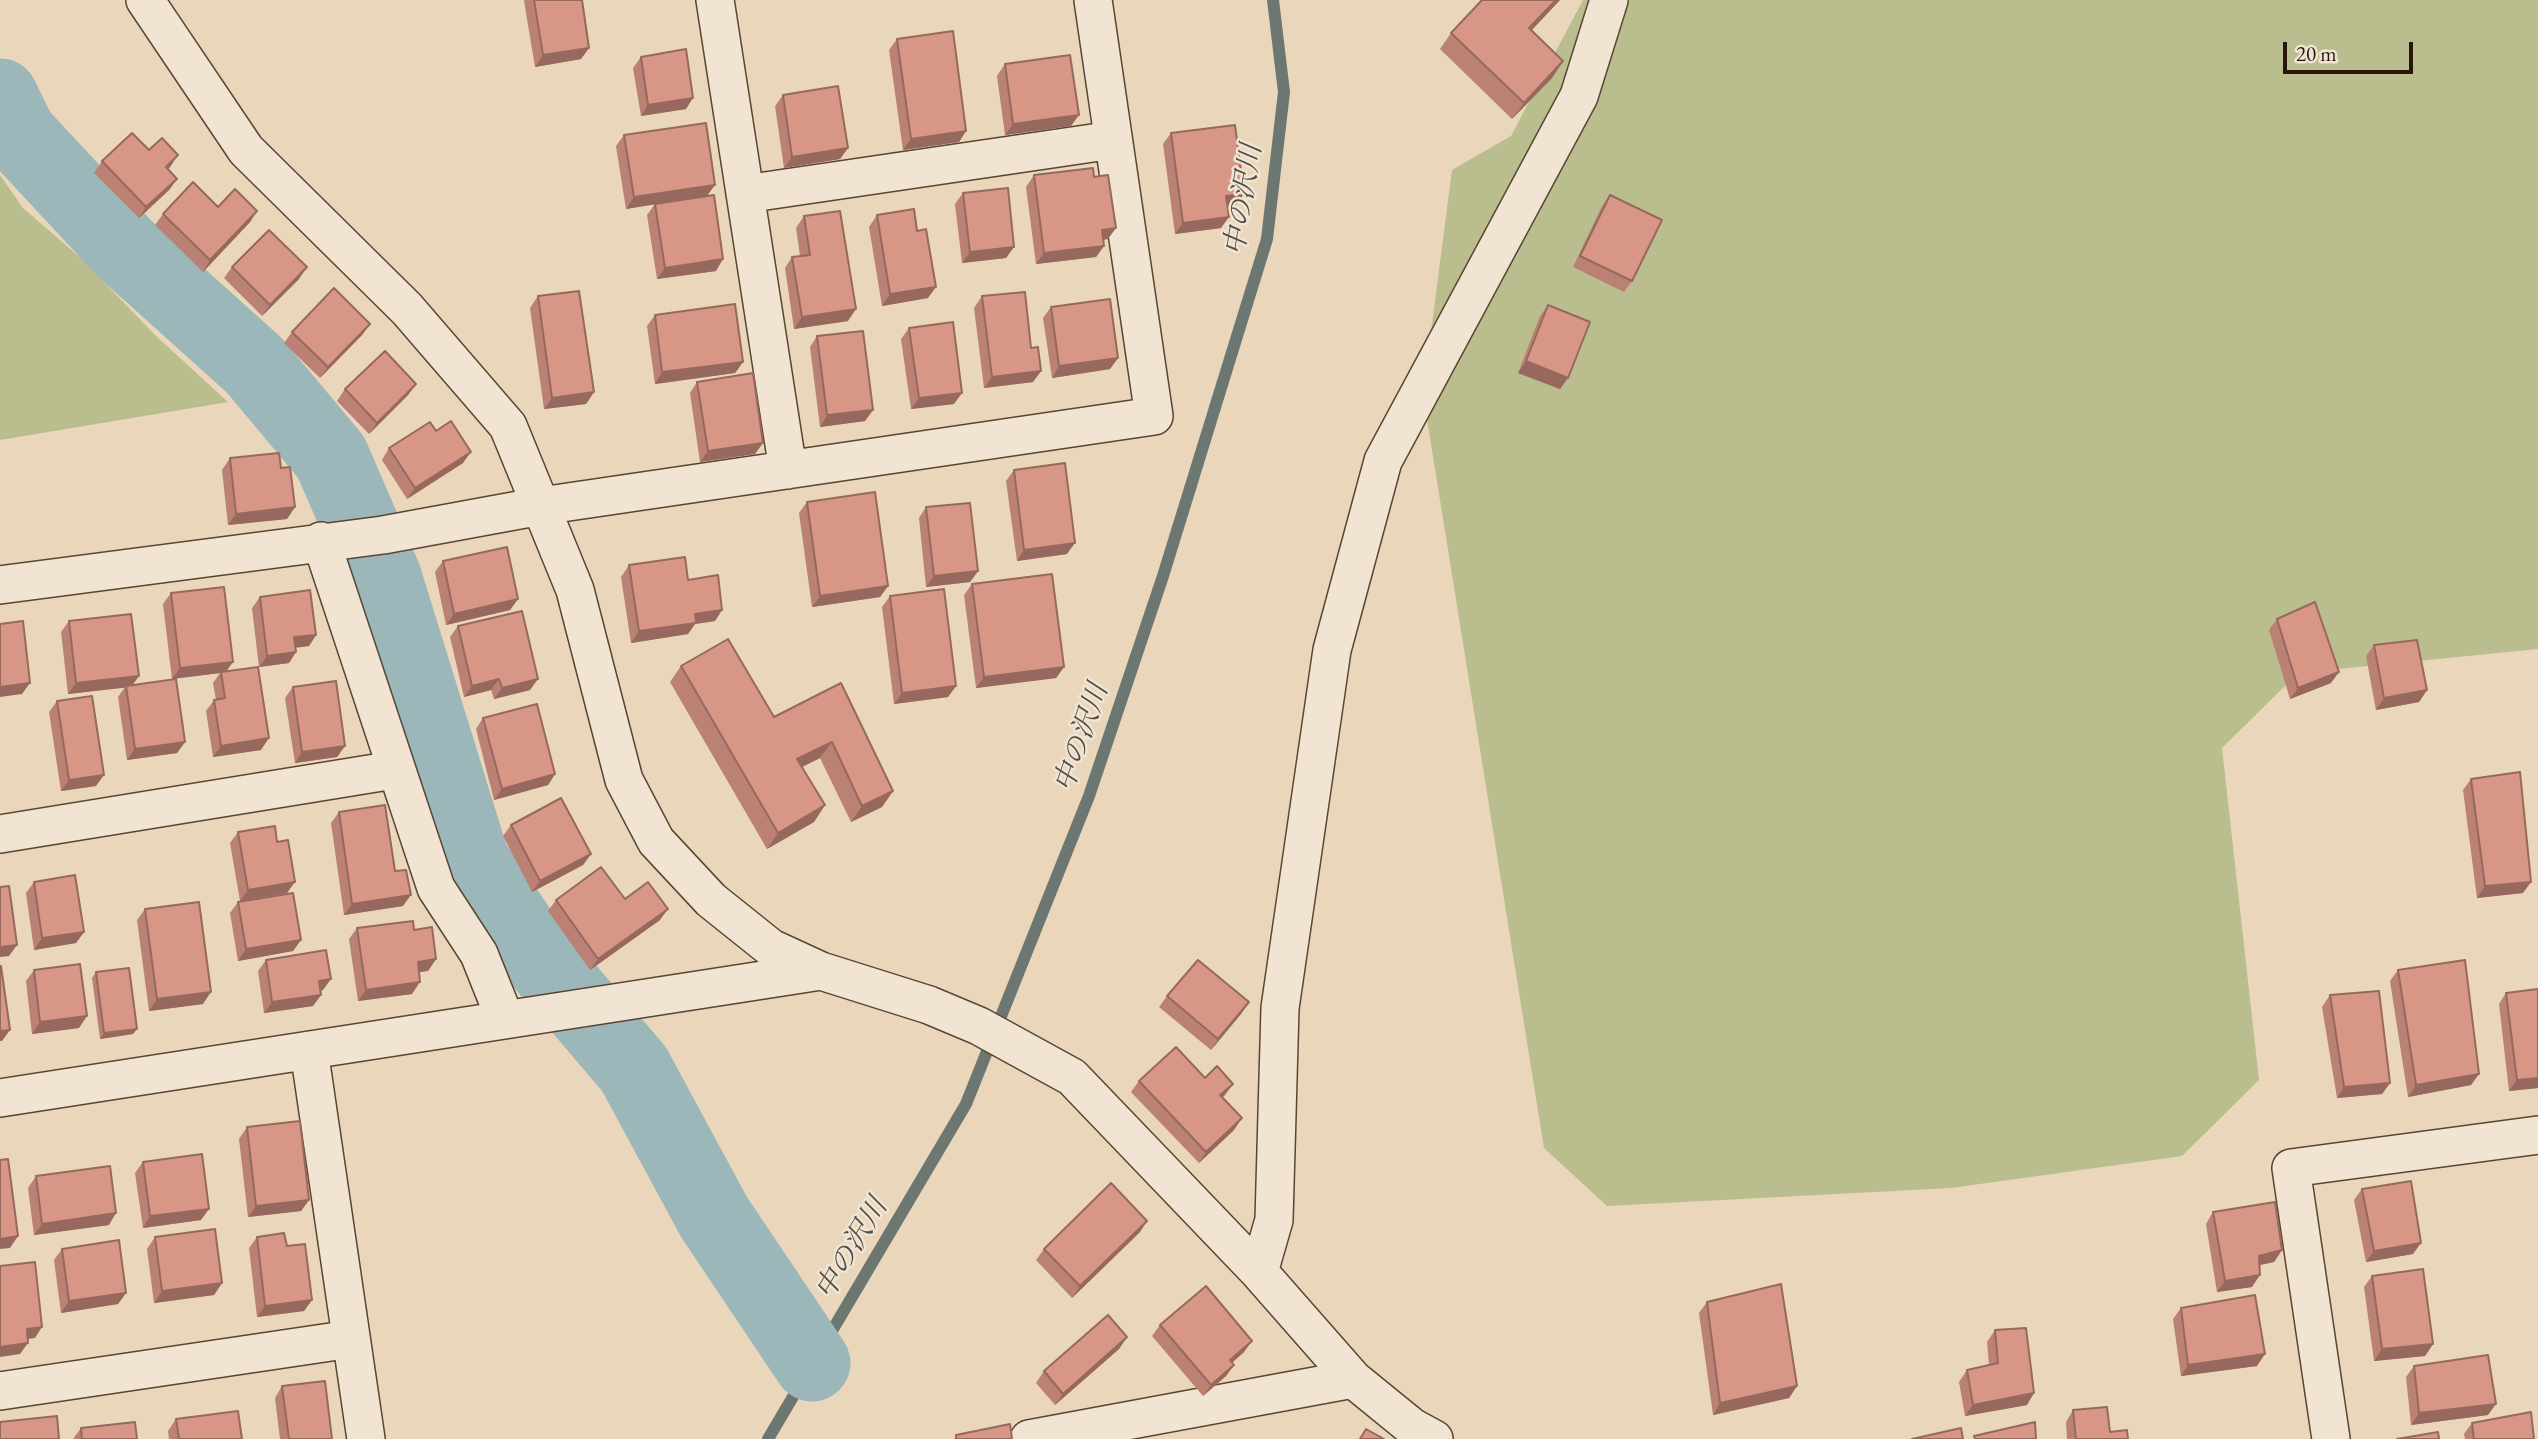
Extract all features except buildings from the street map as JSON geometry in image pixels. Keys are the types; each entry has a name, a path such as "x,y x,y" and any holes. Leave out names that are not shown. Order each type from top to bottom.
{"street":[{"path":"145,0 246,150 407,309 508,426 575,590 624,780 656,841 711,900 771,948 821,971 929,1005 979,1026 1072,1077 1259,1272 1353,1379 1412,1427 1434,1439"},
{"path":"715,0 788,470"},
{"path":"0,585 383,535 541,506 1154,416 1093,0"},
{"path":"1259,1272 1274,1220 1280,1009 1332,650 1379,473 1470,293 1579,96 1609,0"},
{"path":"746,194 1113,140"},
{"path":"331,540 394,770 436,888 521,1017"},
{"path":"0,834 394,770"},
{"path":"0,1098 821,971"},
{"path":"309,1050 366,1439"},
{"path":"2331,1439 2291,1168 2538,1135"},
{"path":"0,1391 351,1339"},
{"path":"1029,1439 1353,1379"}],"green space":[{"path":"1583,0 2538,0 2538,649 2298,673 2222,748 2259,1080 2182,1156 1951,1188 1607,1206 1544,1148 1423,394 1452,170 1511,136"},
{"path":"0,175 23,208 82,259 155,335 228,402 0,440"}],"waterway":[{"name":"中の沢川","path":"768,1439 966,1104 1089,796 1163,576 1267,239 1284,92 1273,0"},
{"path":"0,97 18,134 125,249 254,365 331,457 383,577 471,861 529,946 634,1069 714,1217 812,1363"}]}
